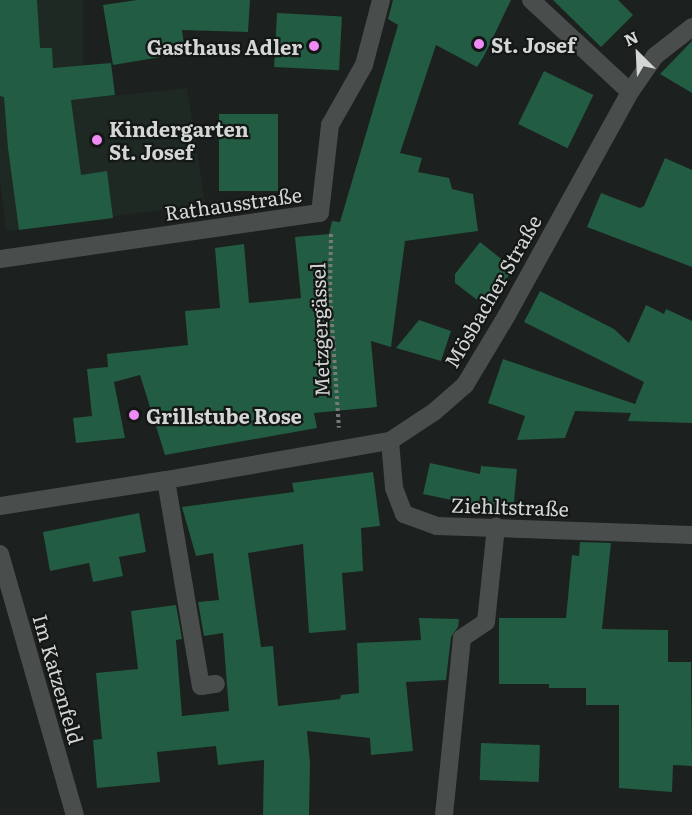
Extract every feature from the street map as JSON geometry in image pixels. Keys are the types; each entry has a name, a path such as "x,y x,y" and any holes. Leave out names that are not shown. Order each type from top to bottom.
{"street":[{"name":"Rathausstraße","path":"0,259 320,213 330,125 364,65 381,0"},
{"path":"531,0 630,92"},
{"name":"Mösbacher Straße","path":"0,506 390,441 434,412 465,385 530,274 630,92 656,56 692,27"},
{"name":"Ziehltstraße","path":"390,441 394,488 404,514 437,526 692,535"},
{"path":"166,480 201,686 216,684"},
{"path":"444,815 462,638 486,622 496,527"},
{"name":"Im Katzenfeld","path":"0,554 75,815"}],"path":[{"name":"Metzgergässel","path":"320,213 331,229 330,294 340,448"}],"shaded area":[{"name":"Kindergarten St. Josef","path":"0,0 83,0 83,99 187,88 205,204 6,231 0,180"}],"building":[{"path":"0,0 37,0 40,48 52,48 53,68 111,63 115,95 71,100 81,175 107,171 113,218 19,230 4,97 0,96"},
{"path":"137,0 250,0 248,32 182,30 185,53 113,65 103,5"},
{"path":"393,0 511,0 477,67 436,45 400,153 422,158 418,172 449,178 452,189 473,194 478,231 405,241 391,347 371,341 377,407 314,413 317,428 165,455 140,375 114,382 125,438 76,443 73,418 92,416 87,369 108,367 107,354 188,345 185,311 220,308 215,248 244,244 249,303 301,298 295,237 329,234 332,221 340,222 398,25 388,19"},
{"path":"553,0 618,0 633,15 601,47"},
{"path":"277,13 342,16 339,70 274,67"},
{"path":"692,41 692,93 660,74"},
{"path":"544,71 593,95 568,148 518,124"},
{"path":"219,114 278,114 278,191 219,191"},
{"path":"665,158 692,170 692,267 587,227 601,193 640,208 644,206"},
{"path":"480,242 514,269 485,306 455,283 455,274"},
{"path":"540,291 614,329 629,343 646,305 664,314 666,309 692,321 692,423 628,421 631,413 575,411 565,438 517,440 525,416 488,403 503,359 635,404 644,382 524,322"},
{"path":"419,320 451,331 441,361 396,348"},
{"path":"430,463 480,474 481,466 517,469 513,512 465,509 466,503 423,494"},
{"path":"373,472 380,526 361,528 363,571 342,573 346,630 309,633 303,544 248,553 261,647 273,646 278,706 340,699 341,695 359,693 357,643 421,640 419,618 459,619 458,627 451,637 446,680 406,682 413,751 371,755 370,738 307,731 310,763 309,815 263,815 264,760 218,765 216,746 157,752 160,782 97,788 93,740 102,739 96,673 138,669 131,611 176,605 182,639 176,640 182,716 229,711 223,633 204,636 198,602 219,600 213,553 196,556 182,507 294,492 292,483"},
{"path":"139,513 146,552 119,557 123,576 93,582 89,563 50,571 43,532"},
{"path":"580,542 611,543 602,629 668,630 668,662 691,662 692,766 673,765 672,792 619,788 619,705 586,705 586,688 549,688 549,684 499,684 499,618 566,618 572,555 579,556"},
{"path":"481,743 540,745 539,782 480,780"}],"place":[{"name":"St. Josef","path":"479,44"},
{"name":"Gasthaus Adler","path":"314,46"},
{"name":"Kindergarten St. Josef","path":"97,140"},
{"name":"Grillstube Rose","path":"134,415"}]}
